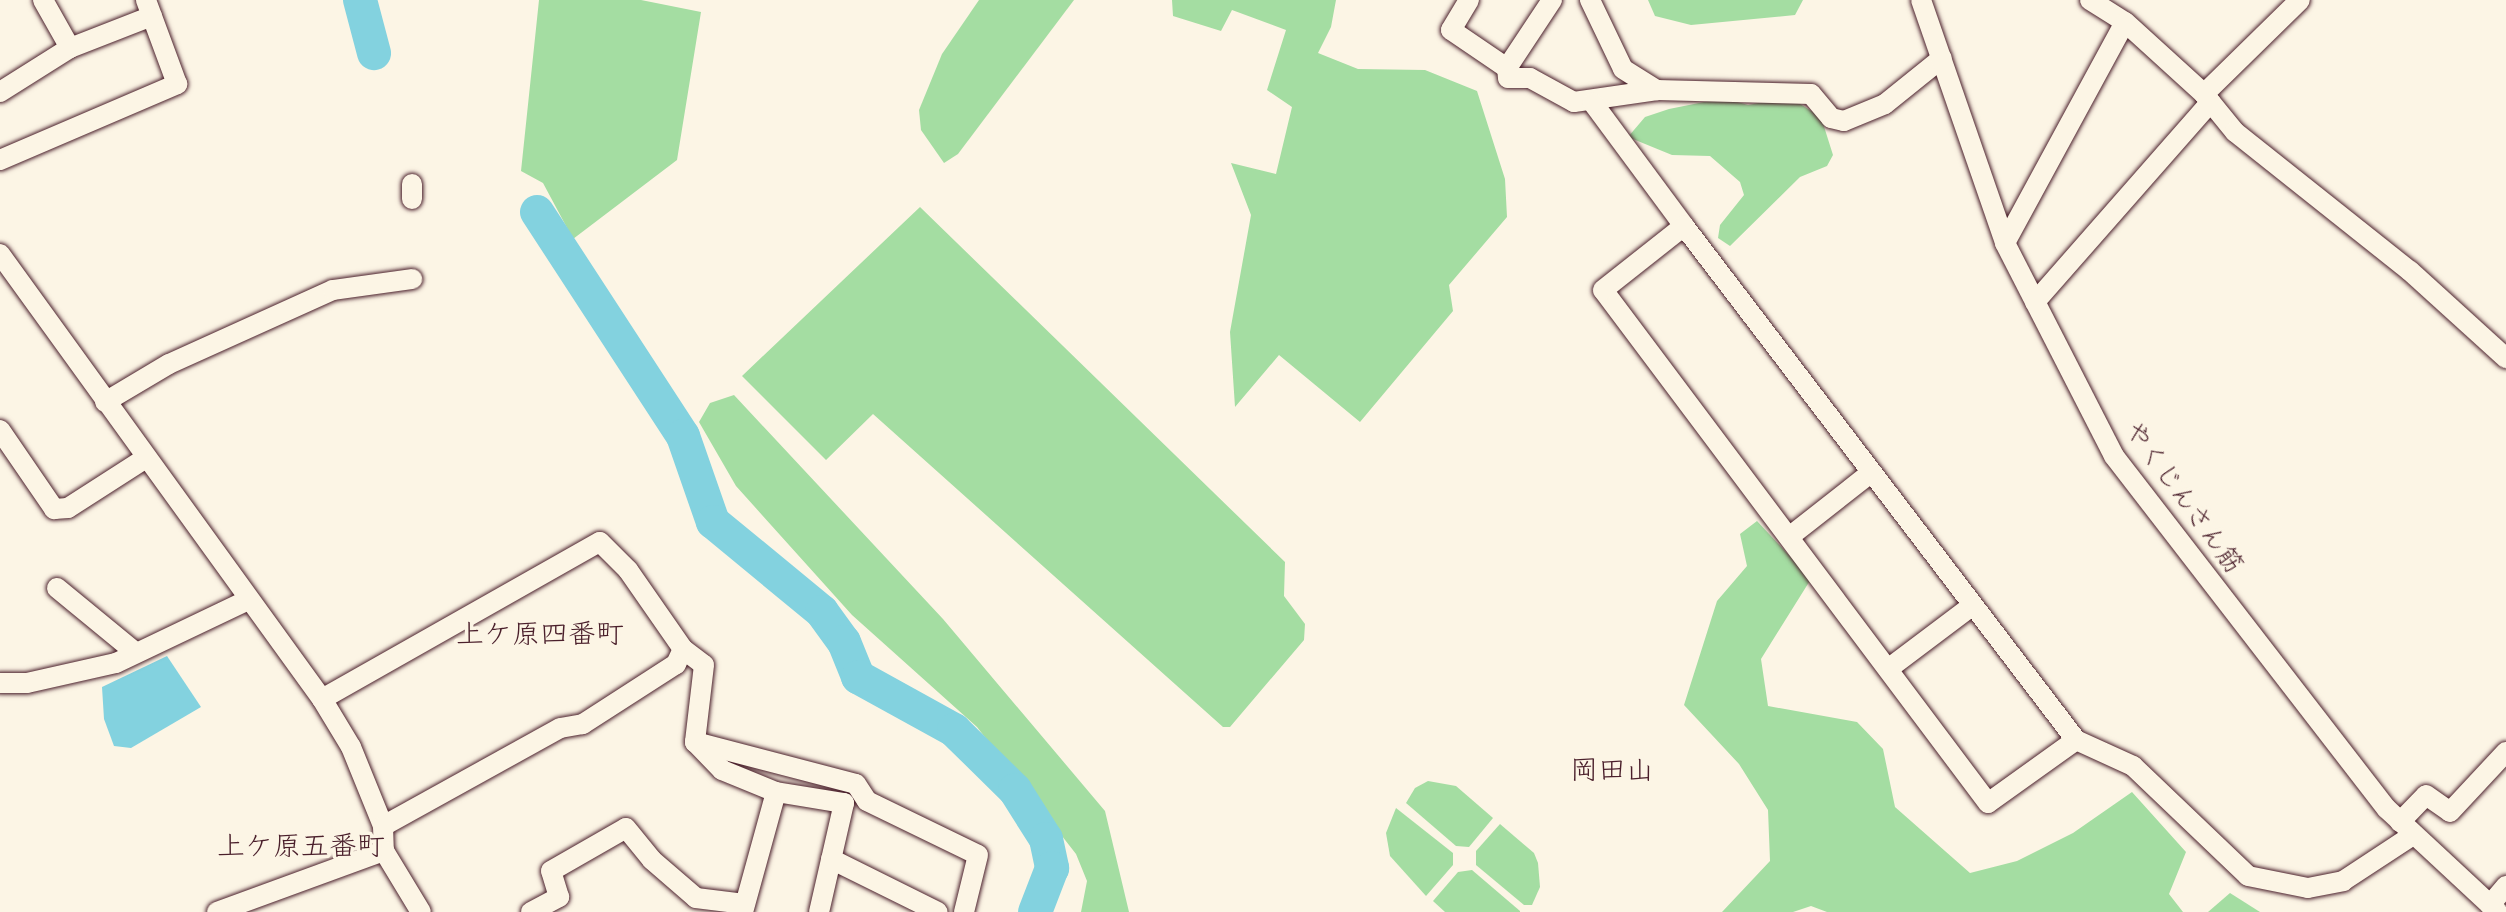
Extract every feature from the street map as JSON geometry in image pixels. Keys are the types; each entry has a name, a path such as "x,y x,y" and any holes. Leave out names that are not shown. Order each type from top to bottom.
{"street":[{"path":"43,0 70,48"},
{"path":"1469,0 1451,30 1507,68"},
{"path":"1552,0 1507,68 1508,78 1530,78 1574,102 1593,103 1657,90 1811,94 1831,118 1844,121 1885,104 1942,58"},
{"path":"1590,0 1623,69 1657,90"},
{"name":"やくじんさん筋","path":"1921,0 2005,243 2114,456 2406,829 2485,907"},
{"path":"2090,0 2125,22 2208,98 2235,132 2410,271 2506,358"},
{"path":"2035,302 2208,98 2300,0"},
{"path":"0,92 70,48 149,8 177,84 0,160"},
{"path":"2005,243 2125,22"},
{"path":"1593,103 2076,740 2133,766 2248,876 2308,888 2343,881 2406,829 2426,795 2450,812 2506,752"},
{"path":"1684,226 1603,290 1988,803 2076,740"},
{"path":"3,266 322,699 351,747 383,826 384,851 421,912"},
{"path":"105,402 169,364 333,290 412,279"},
{"path":"0,430 54,509 68,508 146,458"},
{"path":"1789,537 1872,472"},
{"path":"322,699 600,542 628,570 683,649 704,665 695,742"},
{"path":"57,588 136,653"},
{"path":"0,683 42,679 136,653 248,600"},
{"path":"1888,669 1973,605"},
{"path":"383,826 560,728 583,724 676,664 683,649"},
{"path":"695,742 722,770 776,792 844,803 819,912"},
{"path":"695,742 856,784 867,801 978,855 964,912"},
{"path":"531,912 559,897 551,871 626,828 652,860 696,898 744,908 776,792"},
{"path":"217,912 384,851"},
{"path":"831,859 938,912"},
{"path":"2485,907 2506,886"}],"green space":[{"path":"539,0 641,0 701,12 677,160 573,239 543,183 521,171"},
{"path":"979,0 1074,0 958,154 944,163 921,130 919,110 942,54"},
{"path":"1172,0 1336,0 1331,27 1318,53 1358,69 1425,70 1477,91 1505,179 1507,217 1449,285 1453,311 1360,422 1279,355 1235,407 1230,332 1251,215 1231,163 1276,174 1292,107 1267,90 1286,30 1232,10 1221,31 1173,16"},
{"path":"1648,0 1803,0 1795,15 1691,25 1655,16"},
{"path":"1789,97 1821,117 1833,155 1827,166 1800,177 1730,246 1718,238 1720,225 1744,195 1740,182 1710,156 1672,155 1628,137 1645,117 1669,109 1724,98 1748,105"},
{"path":"920,207 1285,562 1284,596 1305,624 1304,640 1230,727 1223,727 873,414 826,460 742,376"},
{"path":"734,395 943,619 1105,811 1129,912 1081,912 1087,881 1076,854 977,727 852,615 736,486 699,422 710,403"},
{"path":"1757,521 1811,579 1761,659 1768,706 1857,722 1883,749 1895,807 1970,873 2017,861 2073,833 2132,792 2186,852 2169,894 2183,912 1827,912 1811,906 1793,912 1722,912 1770,861 1768,810 1739,764 1684,705 1717,601 1747,566 1740,534"},
{"path":"1428,781 1456,786 1493,818 1469,847 1456,846 1406,803 1415,788"},
{"path":"1396,808 1453,853 1453,865 1426,896 1390,856 1386,833"},
{"path":"1500,824 1534,853 1538,863 1540,887 1532,905 1524,905 1476,865 1476,851"},
{"path":"1472,870 1520,912 1445,912 1433,901 1458,872"},
{"path":"2230,893 2260,912 2208,912"}],"water":[{"path":"167,656 201,707 131,748 114,746 104,719 102,687"}],"waterway":[{"path":"360,0 374,53"},
{"path":"537,212 683,436 713,522 822,612 844,642 858,677 954,730 1015,790 1046,839 1052,868 1035,912"}],"district":[{"name":"上ケ原四番町","path":"540,634"},
{"name":"岡田山","path":"1612,770"},
{"name":"上ケ原五番町","path":"301,846"}]}
